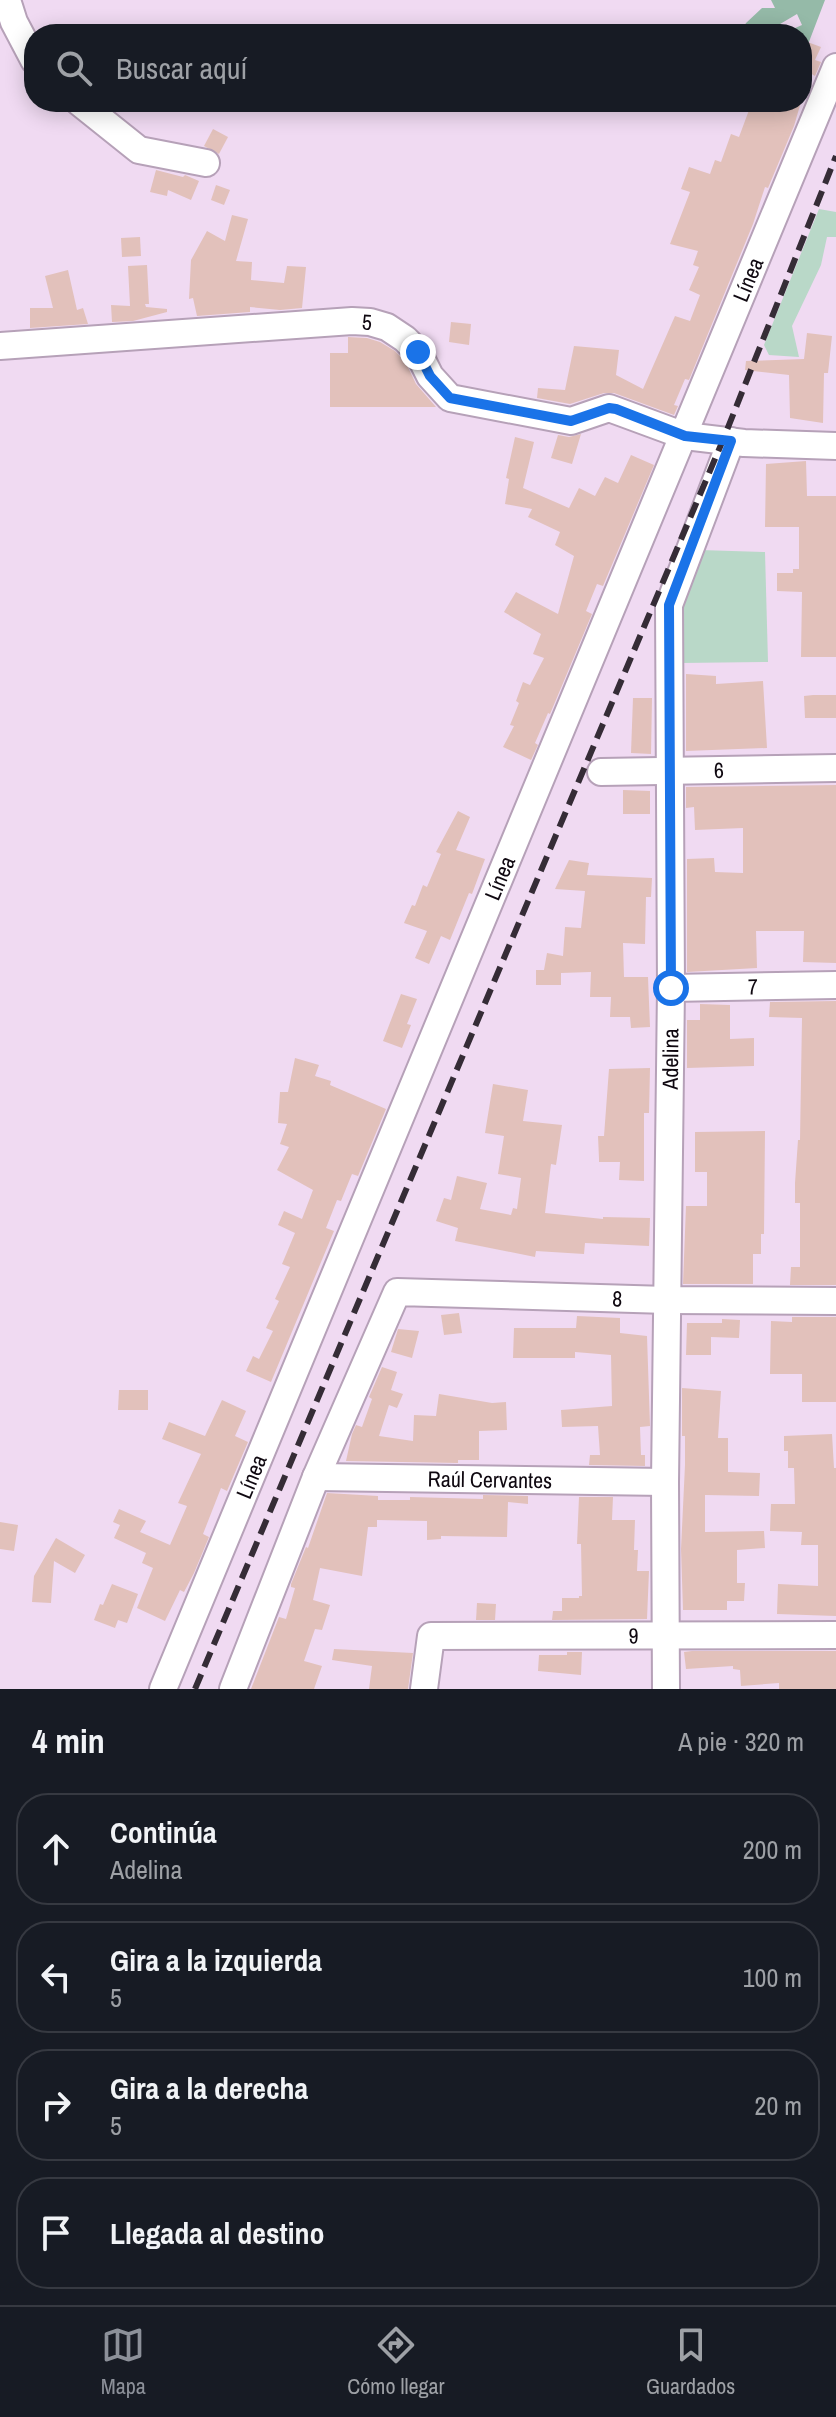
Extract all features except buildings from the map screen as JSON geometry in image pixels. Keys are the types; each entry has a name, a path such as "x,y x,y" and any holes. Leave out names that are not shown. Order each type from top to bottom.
{"street":[{"path":"7,0 24,41"},
{"name":"Línea","path":"163,1689 836,67"},
{"path":"92,112 139,150 206,163"},
{"name":"5","path":"0,346 370,322 387,327 405,339 418,352 430,376 450,398 571,421 609,408 685,436 836,446"},
{"name":"Adelina","path":"666,1689 665,1482 671,988 669,605 731,441"},
{"name":"6","path":"601,772 836,768"},
{"name":"7","path":"671,988 836,985"},
{"name":"8","path":"316,1477 397,1292 667,1300 836,1301"},
{"path":"233,1689 316,1477"},
{"name":"Raúl Cervantes","path":"316,1477 665,1482"},
{"name":"9","path":"424,1689 431,1636 836,1635"}],"green space":[{"path":"771,0 825,0 812,34 812,24 802,24 797,14 780,24 745,24 762,8 775,8"},
{"path":"819,209 836,212 836,237 827,237 821,265 792,326 799,357 769,355 764,345"},
{"path":"700,550 765,552 768,662 681,663 680,601"}],"railway":[{"path":"195,1689 723,440 836,156"}],"route":[{"path":"418,352 430,376 450,398 571,421 609,408 616,409 685,436 731,441 669,605 671,988"}]}
